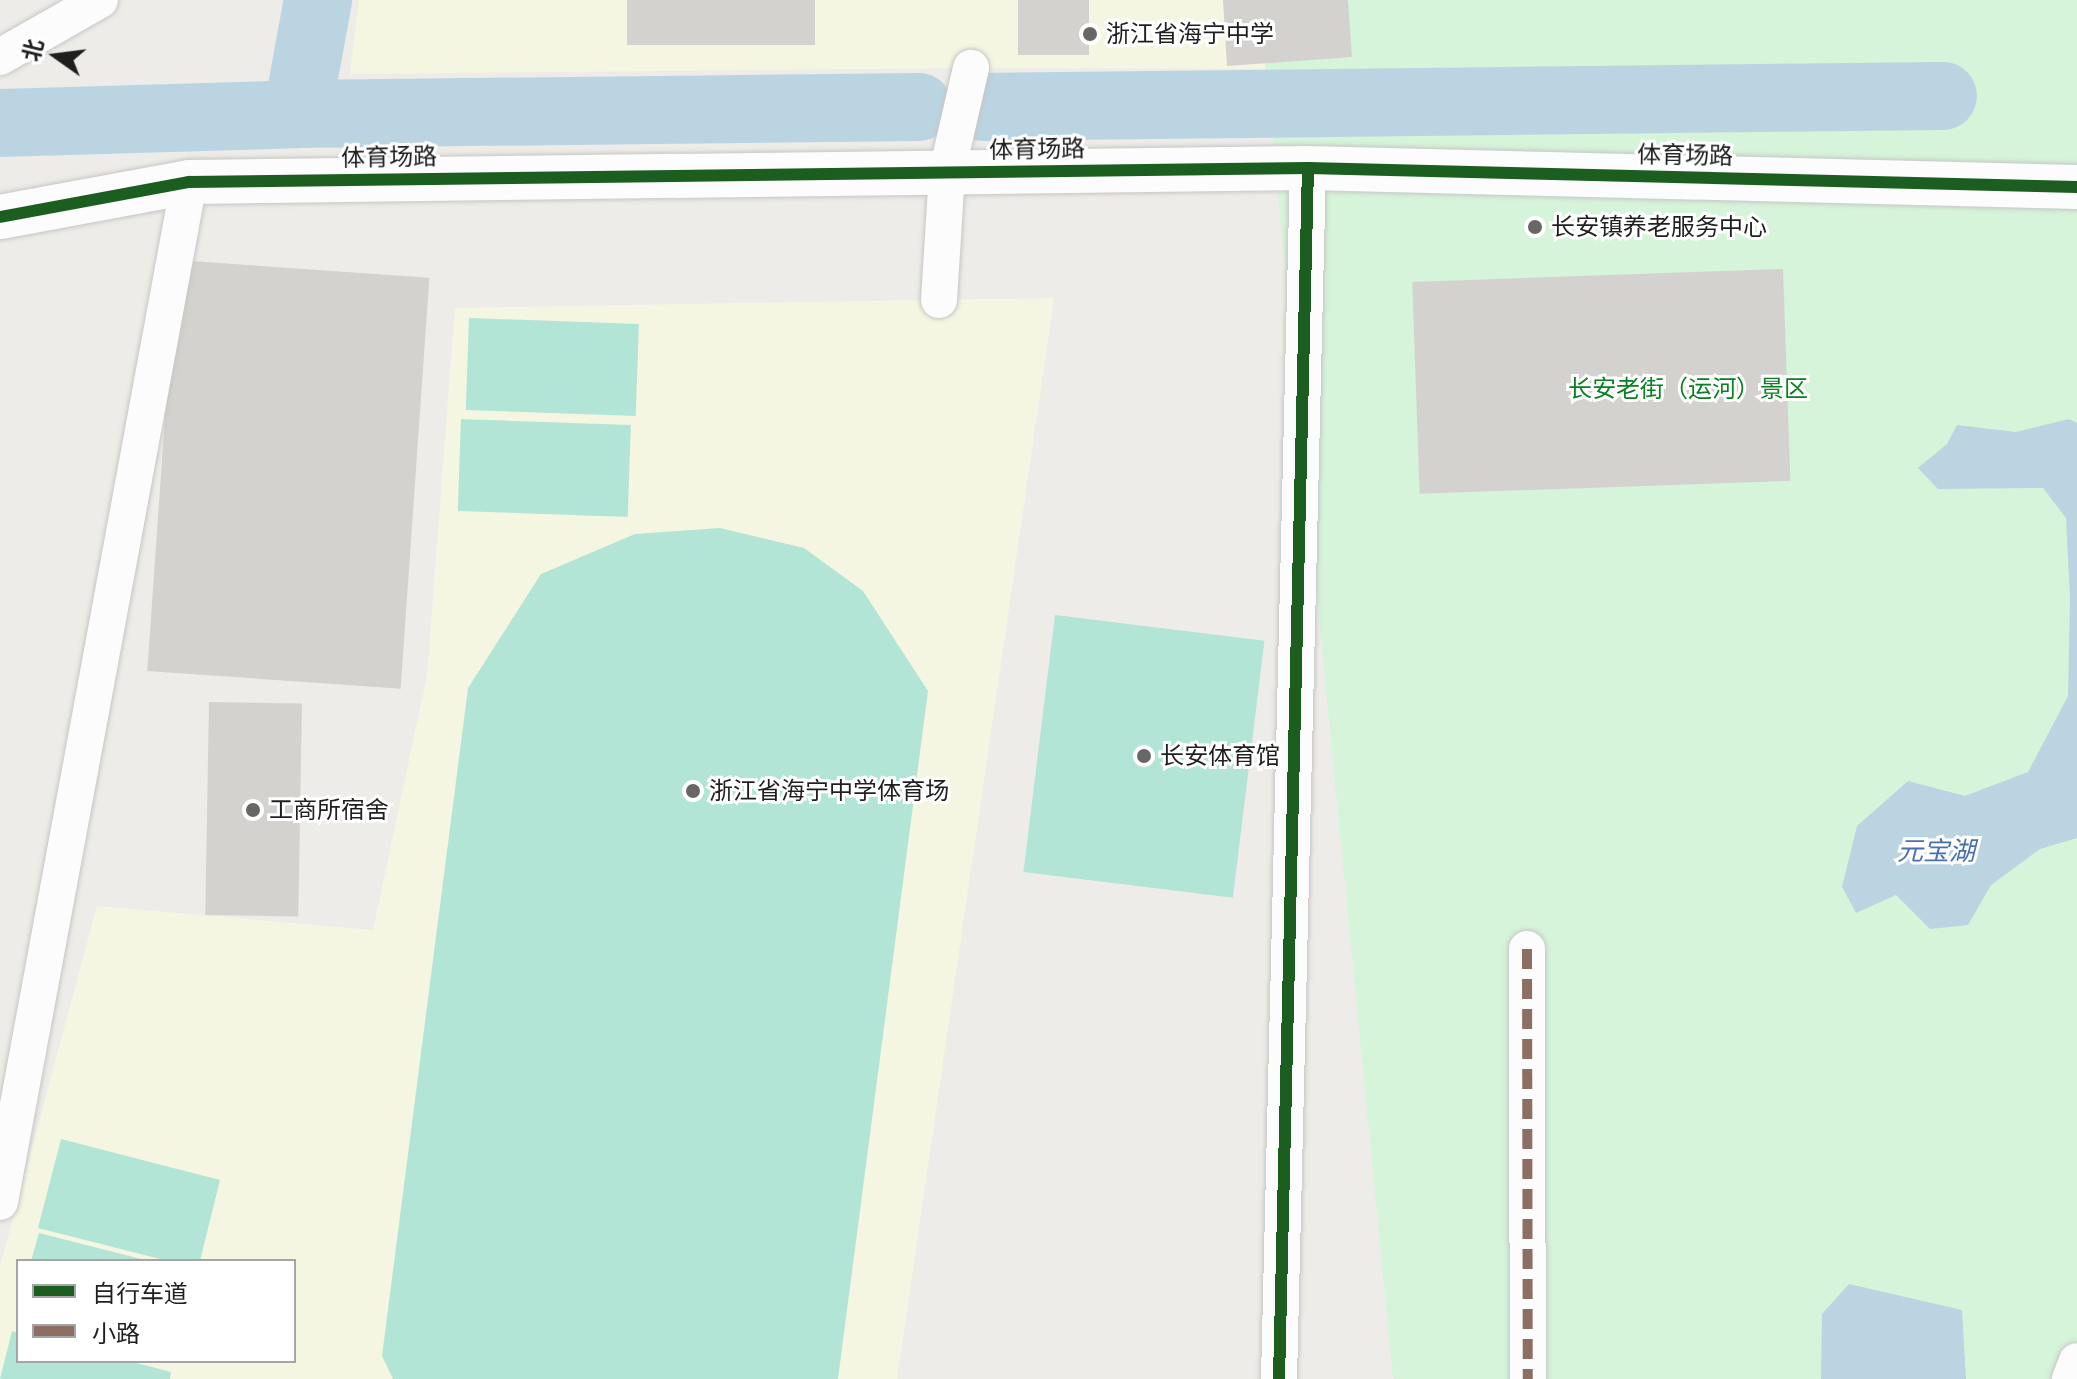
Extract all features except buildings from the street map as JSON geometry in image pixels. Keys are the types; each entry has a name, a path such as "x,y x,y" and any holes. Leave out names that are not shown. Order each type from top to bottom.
{"street":[{"path":"0,57 100,0"},
{"path":"939,300 947,172 971,68"},
{"path":"1279,1379 1308,168"},
{"name":"体育场路","path":"0,217 189,182 1308,168 2077,187"},
{"path":"0,1202 189,182"},
{"path":"1527,949 1528,1379"},
{"path":"2070,1379 2077,1361"}],"shaded area":[{"name":"浙江省海宁中学","path":"359,0 1825,0 1826,70 971,68 350,74"},
{"name":"浙江省海宁中学体育场","path":"1054,298 897,1379 0,1379 0,1267 97,906 373,930 427,676 455,308"}],"green space":[{"name":"长安老街（运河）景区","path":"1259,0 2077,0 2077,1379 1393,1379"},
{"path":"469,318 639,324 636,416 466,410"},
{"path":"461,419 631,425 628,517 458,511"},
{"path":"720,528 804,548 863,591 928,691 838,1379 393,1379 382,1356 468,688 541,574 635,534"},
{"name":"长安体育馆","path":"1055,615 1264,641 1233,898 1023,872"},
{"path":"61,1139 220,1180 200,1259 160,1259 38,1228"},
{"path":"39,1233 141,1259 32,1259"},
{"path":"12,1331 16,1332 16,1363 137,1363 171,1372 170,1379 0,1379"}],"water":[{"name":"元宝湖","path":"2069,419 2077,423 2077,838 2040,849 1991,885 1968,925 1930,929 1896,895 1856,913 1842,887 1857,826 1908,781 1965,796 2028,772 2068,696 2070,598 2066,518 2043,488 1938,489 1918,468 1947,444 1957,425 2016,432"},
{"path":"1849,1284 1962,1310 1966,1379 1821,1379 1822,1314"}],"waterway":[{"path":"318,0 297,114 919,107"},
{"path":"982,107 1943,96"},
{"path":"0,123 297,114"}],"marked path":[{"path":"1527,949 1528,1379"}],"cycle path":[{"path":"0,217 189,182 1308,168 2077,187"},
{"path":"1279,1379 1308,168"}],"place":[{"name":"浙江省海宁中学","path":"1090,34"},
{"name":"长安镇养老服务中心","path":"1535,227"},
{"name":"长安体育馆","path":"1144,756"},
{"name":"浙江省海宁中学体育场","path":"693,791"},
{"name":"工商所宿舍","path":"253,810"}]}
